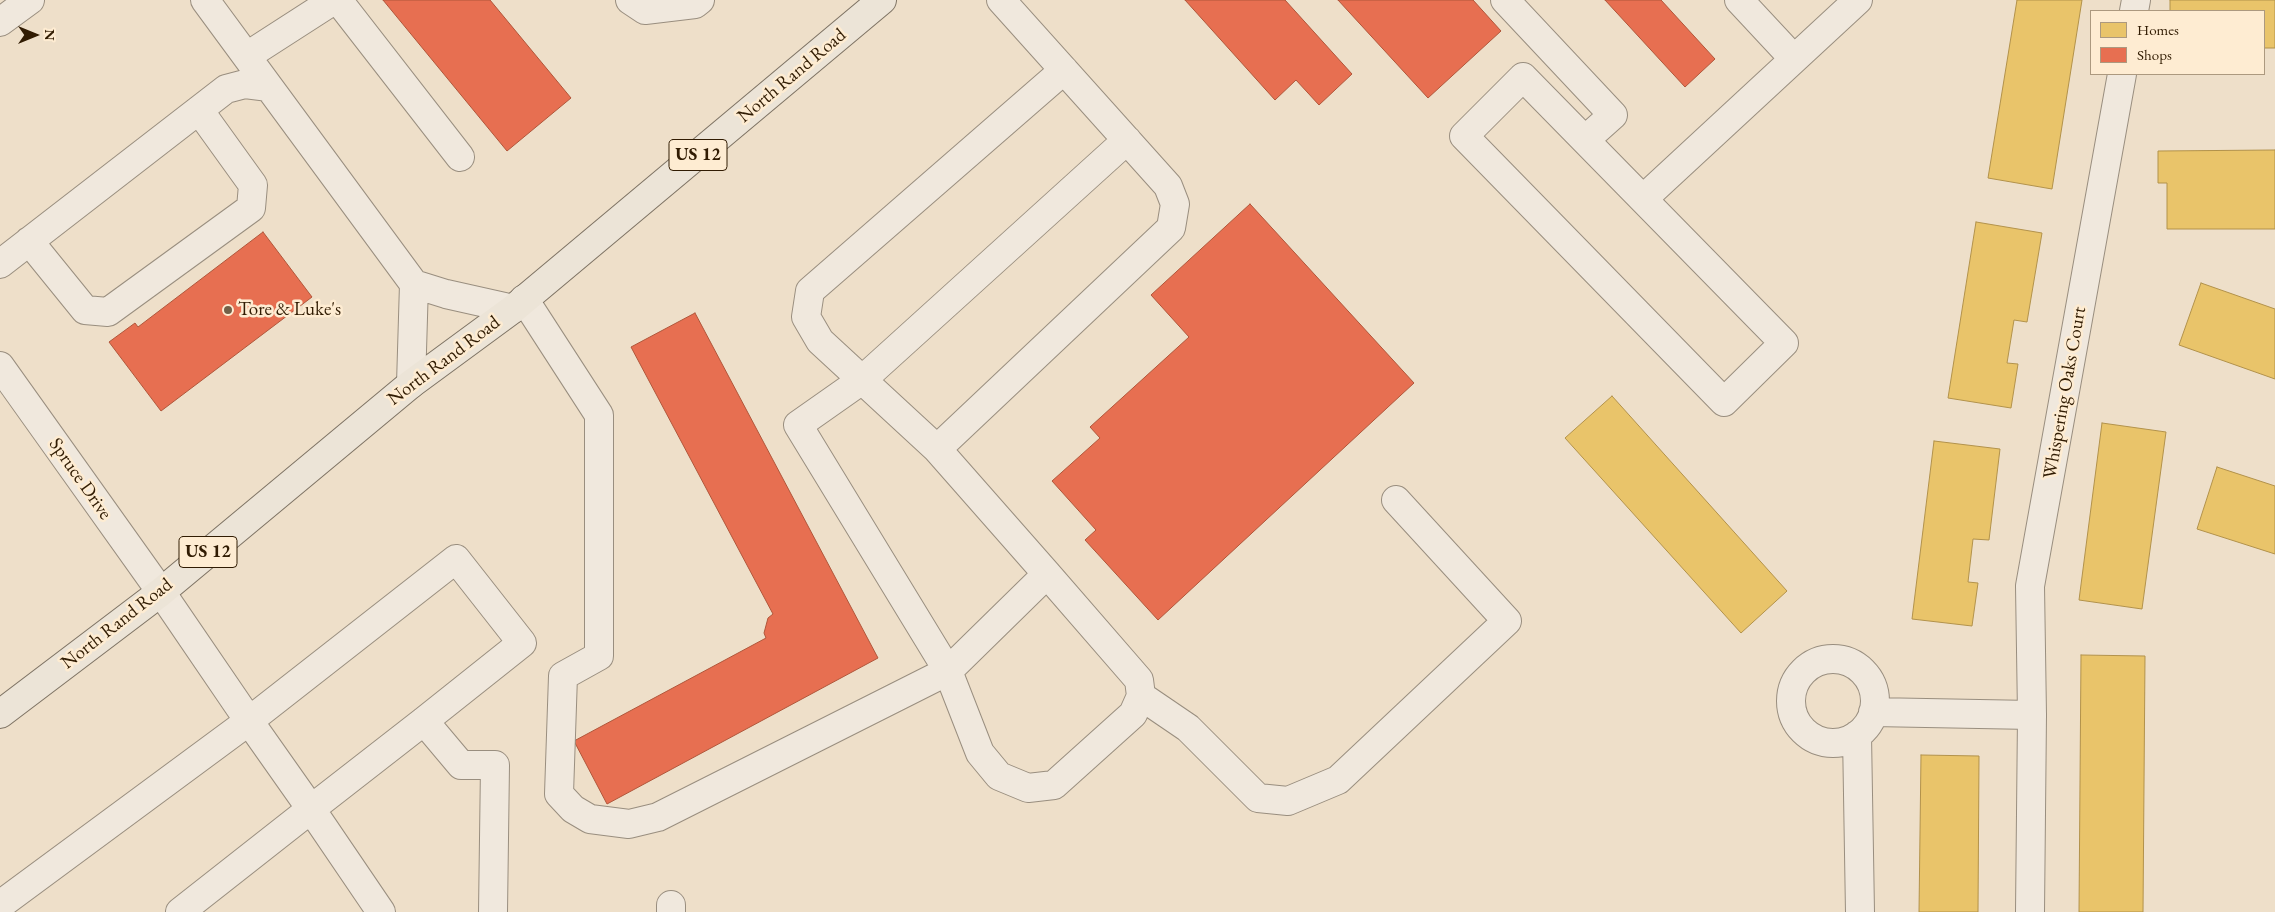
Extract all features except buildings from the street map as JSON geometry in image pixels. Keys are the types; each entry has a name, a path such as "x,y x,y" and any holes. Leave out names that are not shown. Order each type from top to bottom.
{"main road":[{"name":"North Rand Road","path":"0,714 161,592 411,384 518,304 882,0"}],"street":[{"path":"0,22 30,0"},
{"path":"205,0 414,284 446,294 518,304 599,414 599,656 563,676 559,794 572,810 590,819 629,824 658,817 948,671 1047,574"},
{"path":"247,56 336,0 460,157"},
{"path":"630,0 645,10 696,4 700,0"},
{"path":"937,449 1171,228 1175,204 1168,186 1001,0"},
{"path":"1505,0 1613,114 1585,140"},
{"path":"1739,0 1794,59"},
{"path":"1643,199 1858,0"},
{"path":"1064,70 810,291 806,317 820,341 862,380 937,449 1139,680 1141,696 1134,714 1054,785 1028,788 998,776 980,753 948,671 798,425 862,380 1127,140"},
{"name":"Whispering Oaks Court","path":"2030,912 2032,714 2030,586 2122,75"},
{"path":"1524,77 1585,140 1784,343 1724,402 1464,136 1524,77"},
{"path":"0,264 226,89 246,84 270,87"},
{"path":"29,241 85,310 108,312 251,208 253,185 199,110"},
{"path":"411,384 414,284"},
{"name":"Spruce Drive","path":"0,366 161,592 381,912"},
{"path":"1141,696 1188,728 1258,798 1288,800 1338,780 1507,621 1396,500"},
{"path":"0,904 250,720 456,559 522,644 180,912"},
{"path":"1832,659 1846,662 1859,668 1868,679 1873,692 1875,706 1871,719 1857,734 1839,743 1825,743 1813,738 1802,730 1794,718 1791,705 1792,692 1797,679 1806,669 1818,662 1832,659"},
{"path":"1873,712 2032,714"},
{"path":"424,720 461,765 495,765 493,912"},
{"path":"1857,734 1860,912"}],"place":[{"name":"Tore & Luke's","path":"228,310"}]}
